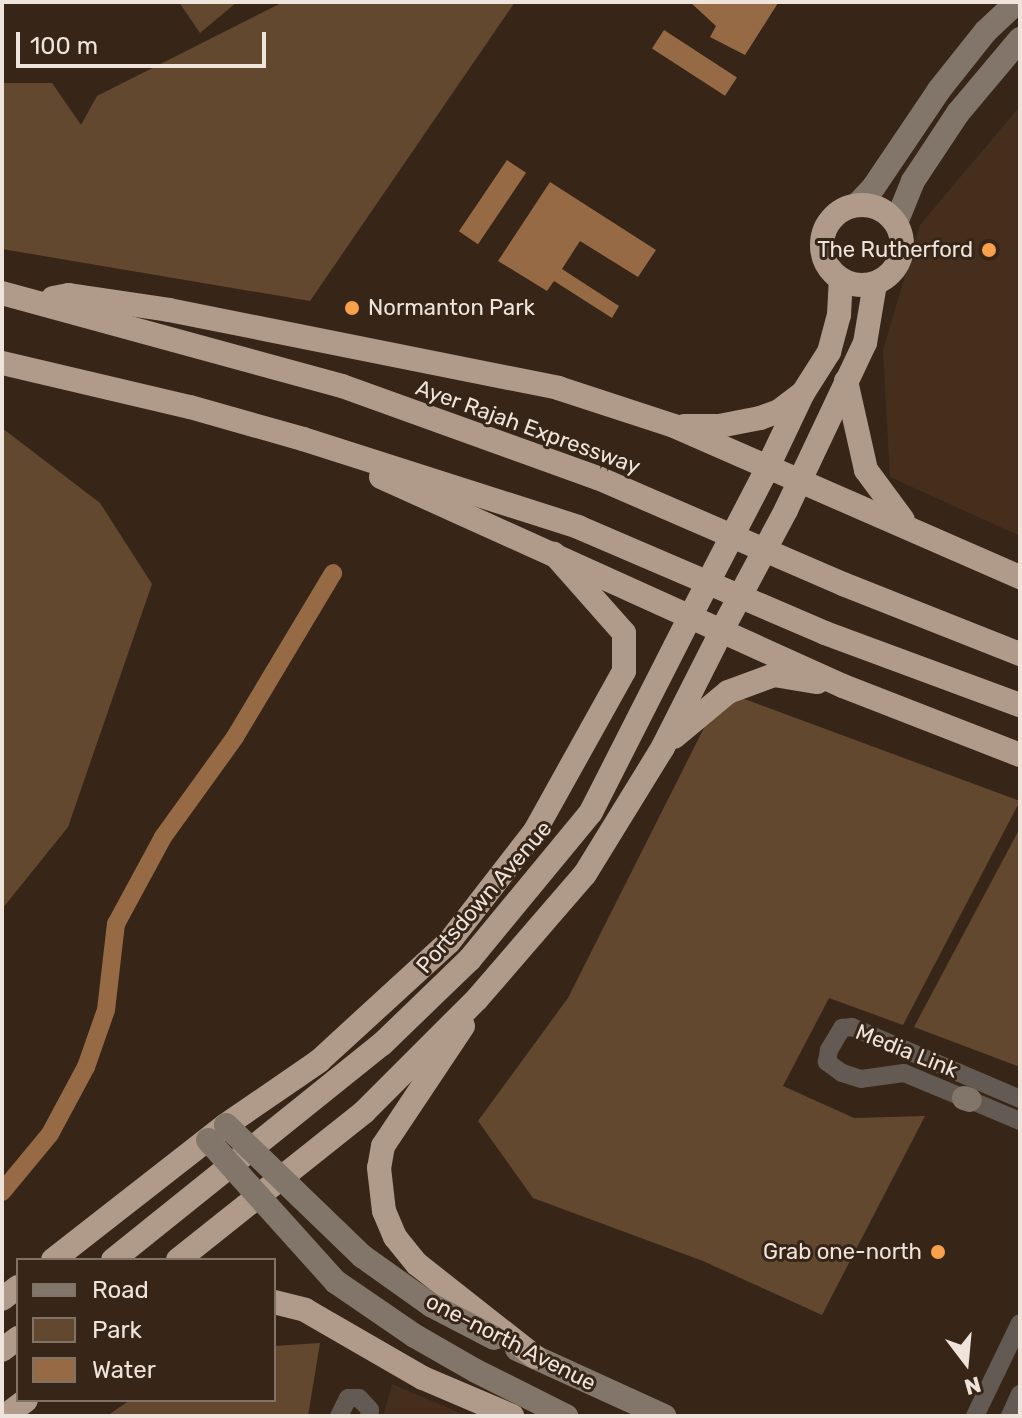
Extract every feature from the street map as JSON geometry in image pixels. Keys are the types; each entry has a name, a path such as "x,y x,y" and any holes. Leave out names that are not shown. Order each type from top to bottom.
{"highway":[{"path":"857,205 873,205 896,223 900,237 899,254 888,275 875,284 855,286 841,280 829,266 822,249 824,233 846,208 857,205"},
{"path":"767,471 803,393 829,352 839,315 841,280"},
{"path":"181,1258 364,1112 477,999 585,874 663,747 799,483 865,343 875,284"},
{"name":"Ayer Rajah Expressway","path":"2,293 356,391 598,478 843,584 1020,654"},
{"path":"39,302 69,295 326,339 558,388 674,426 767,471 907,525 1020,577"},
{"path":"2,363 190,407 303,439 578,527 825,633 1020,705"},
{"path":"846,381 866,470 907,525"},
{"path":"674,426 719,426 760,418 779,411 803,393"},
{"path":"303,439 461,515 554,554 843,686 1020,755"},
{"name":"Portsdown Avenue","path":"115,1258 382,1044 470,959 561,853 591,812 638,714 767,471"},
{"path":"554,554 624,633 638,668 638,714"},
{"path":"56,1258 217,1133 319,1061 449,942 535,831 624,671 624,633"},
{"path":"663,747 728,692 774,675 843,686"},
{"path":"477,999 459,1035 415,1093 383,1146 379,1168 384,1211 395,1237 417,1264 535,1357"},
{"path":"276,1303 305,1310 423,1378 512,1416"},
{"path":"5,1416 23,1402"}],"street":[{"path":"857,205 873,188 939,90 986,31 1017,2"},
{"path":"896,223 913,181 958,113 1020,39"},
{"name":"Media Link","path":"1020,1099 852,1027 842,1028 829,1050 827,1062 842,1073 861,1079 904,1073 1020,1121"},
{"name":"one-north Avenue","path":"217,1133 362,1256 431,1305 494,1338 664,1416"},
{"name":"one-north Avenue","path":"217,1133 336,1282 415,1336 566,1416"},
{"path":"975,1416 1020,1323"},
{"path":"1010,1416 1020,1394"},
{"path":"339,1416 348,1398 359,1398 370,1410 369,1416"}],"shaded area":[{"path":"1020,106 1020,536 890,477 883,350 920,225"},
{"path":"392,1384 467,1416 383,1416"}],"green space":[{"path":"179,2 237,2 200,33"},
{"path":"283,2 515,2 310,301 2,249 2,83 52,83 81,125 97,96"},
{"path":"2,428 100,503 152,584 68,827 2,909"},
{"path":"739,697 1020,801 903,1025 829,998 783,1086 854,1118 925,1116 822,1315 703,1261 533,1198 478,1121 568,998 709,718"},
{"path":"1020,828 1020,1067 914,1027"},
{"path":"320,1343 308,1416 107,1416 127,1402 276,1402 276,1346"}],"water":[{"path":"690,2 778,3 745,55 710,37 716,26"},
{"path":"664,30 737,77 725,96 652,48"},
{"path":"507,160 526,173 478,244 459,231"},
{"path":"550,182 656,250 638,277 580,241 562,269 619,306 612,318 554,281 547,291 498,261"}],"waterway":[{"path":"2,1192 50,1134 86,1067 106,1010 116,924 163,837 235,737 333,573"}],"place":[{"name":"The Rutherford","path":"989,250"},
{"name":"Normanton Park","path":"352,308"},
{"name":"Grab one-north","path":"938,1252"}]}
